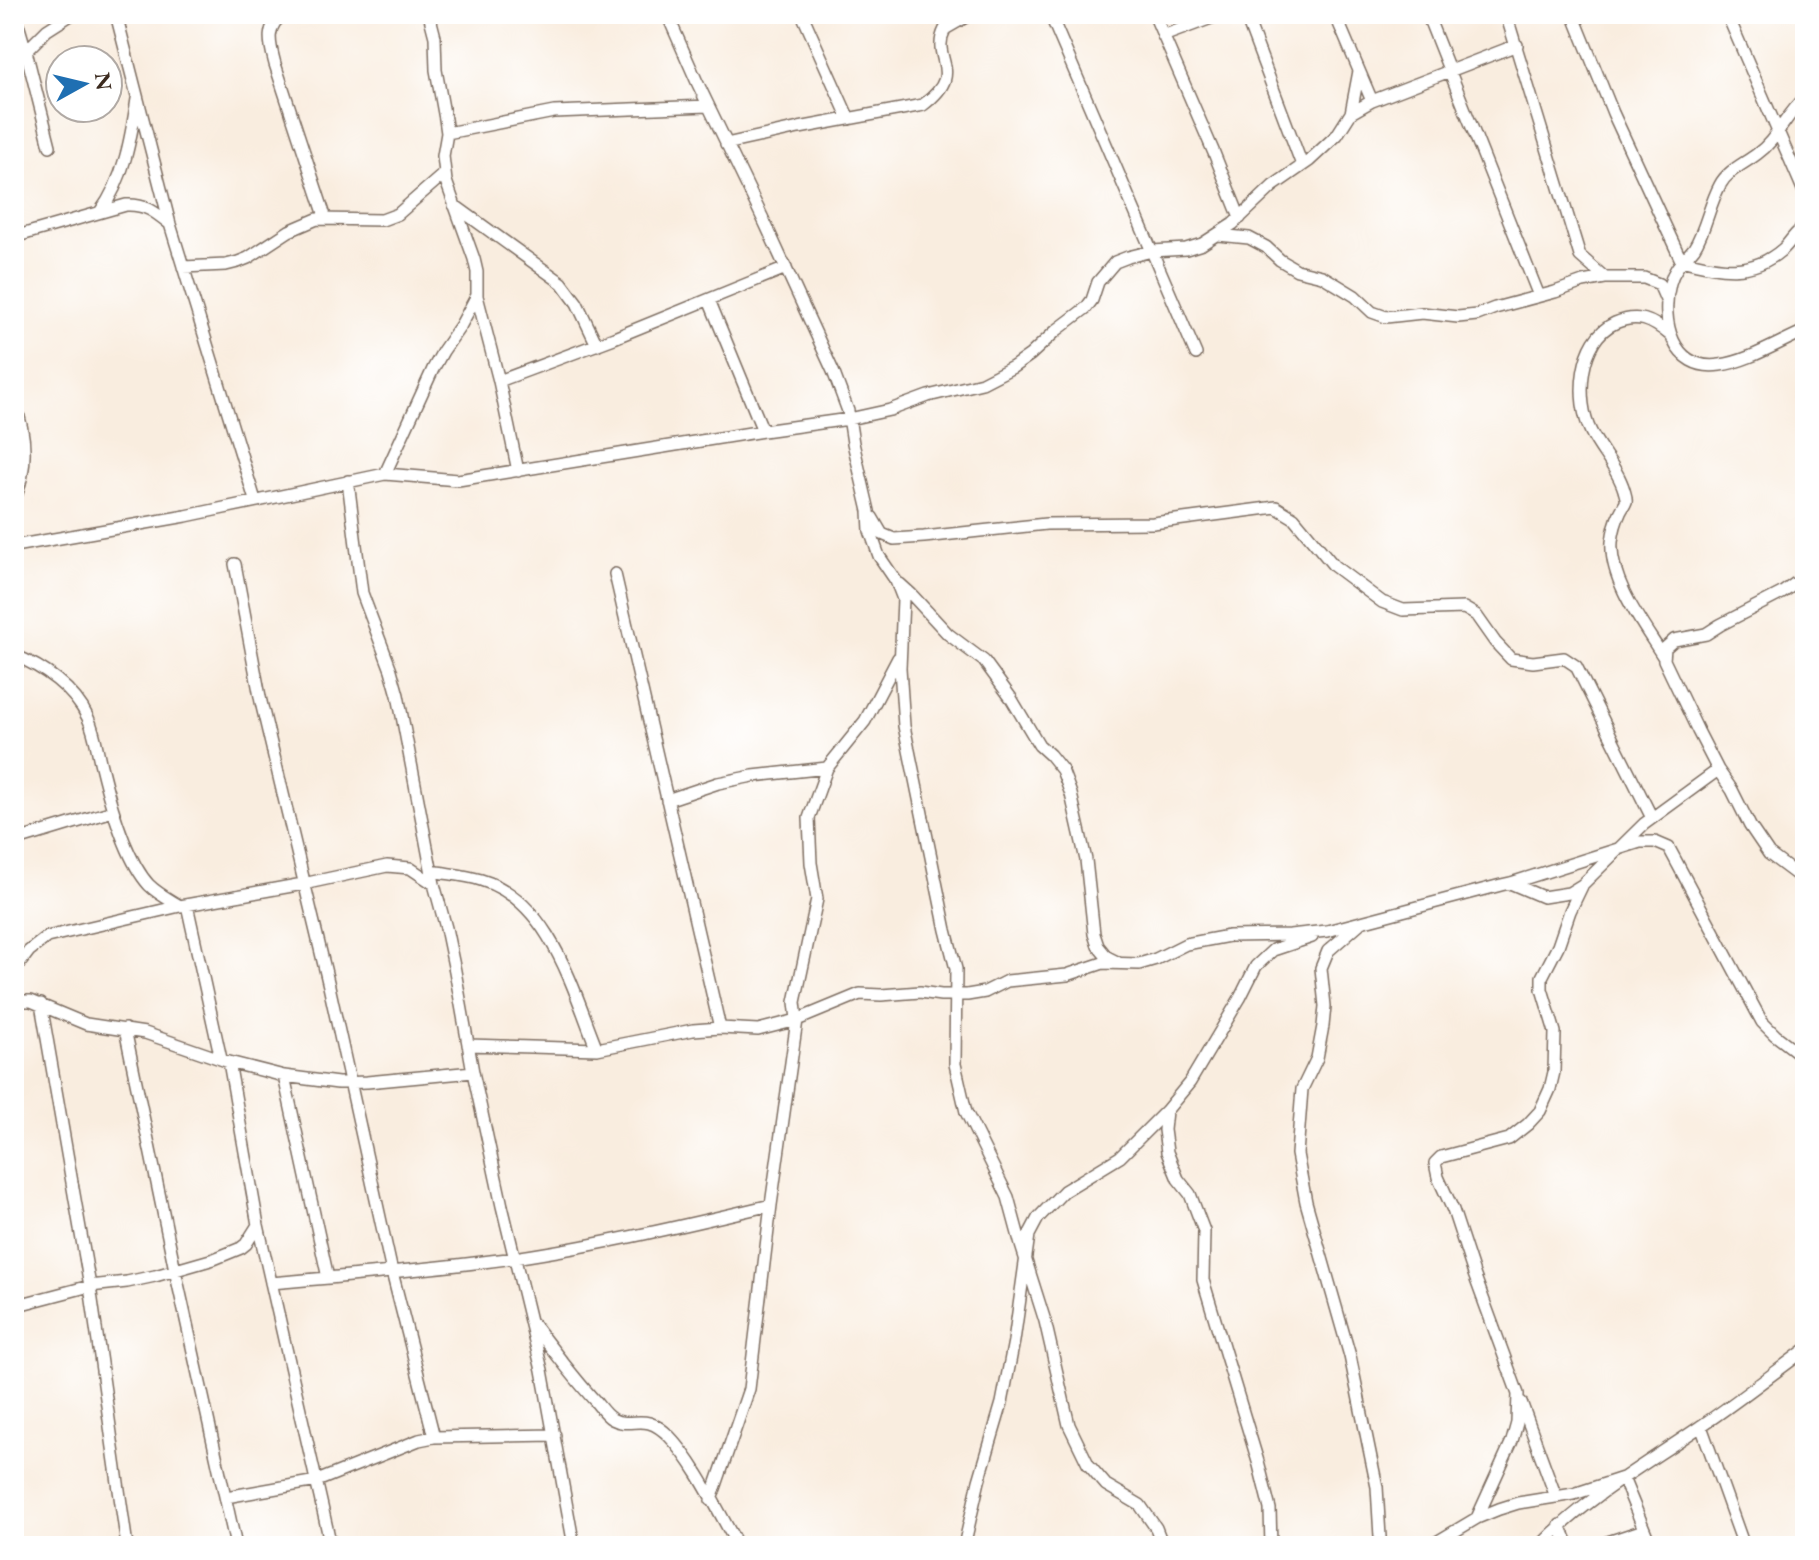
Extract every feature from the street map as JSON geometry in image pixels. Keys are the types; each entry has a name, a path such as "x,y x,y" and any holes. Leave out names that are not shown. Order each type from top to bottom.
{"street":[{"path":"15,14 50,146"},
{"path":"26,51 47,30 72,14"},
{"path":"116,14 170,224 255,500"},
{"path":"284,14 276,19 269,39 326,219"},
{"path":"429,14 435,37 436,70 447,133 443,156 445,173 474,259 477,296 518,471"},
{"path":"667,14 833,371 849,419 869,511 870,531 879,556 896,581 903,599 900,668 904,726 956,969 955,1064 966,1112 1008,1197 1045,1321 1069,1425 1088,1464 1106,1485 1140,1505 1156,1528 1163,1546"},
{"path":"802,14 849,119"},
{"path":"726,144 923,105 941,89 946,76 942,33 971,14"},
{"path":"1050,14 1196,354"},
{"path":"1154,14 1240,218"},
{"path":"1163,36 1222,14"},
{"path":"1245,14 1302,165"},
{"path":"1335,14 1372,101"},
{"path":"1427,14 1539,296"},
{"path":"1506,14 1580,256 1605,278"},
{"path":"1573,14 1613,113 1681,260 1714,269 1735,270 1758,265 1781,251 1805,227"},
{"path":"1727,14 1805,194"},
{"path":"1351,113 1372,101 1517,45"},
{"path":"14,546 186,516 385,474 458,480 849,419 982,383 1030,355 1086,308 1098,282 1115,262 1152,251 1186,249 1202,244 1240,218 1273,186 1337,135 1351,113 1359,71"},
{"path":"100,212 118,179 138,95"},
{"path":"1666,300 1671,279 1681,260 1694,248 1728,173 1758,154 1805,98"},
{"path":"447,133 554,112 708,106"},
{"path":"183,267 238,262 310,222 326,219 382,220 398,214 445,173"},
{"path":"14,237 126,205 151,208 170,224"},
{"path":"454,205 562,283 577,303 597,345"},
{"path":"1217,235 1249,238 1297,270 1322,276 1355,296 1372,312 1386,317 1422,313 1458,317 1477,315 1583,282 1605,278 1644,278 1659,284 1666,300 1670,335"},
{"path":"499,381 597,345 786,268"},
{"path":"385,474 433,369 477,296"},
{"path":"709,300 763,431"},
{"path":"1805,331 1719,366 1694,364 1681,354 1670,335 1653,321 1618,322 1606,328 1585,358 1583,386 1583,416 1624,490 1626,503 1620,513 1612,544 1614,563 1624,593 1664,658 1718,770 1755,834 1769,854 1805,881"},
{"path":"14,402 25,456 14,501"},
{"path":"348,481 362,593 398,695 473,1072 542,1370 574,1546"},
{"path":"869,511 882,534 894,539 1046,524 1153,523 1276,507 1294,518 1334,566 1382,602 1403,610 1464,608 1476,615 1511,659 1533,662 1564,658 1576,666 1652,818"},
{"path":"235,564 261,702 392,1272 434,1437"},
{"path":"1664,658 1665,648 1674,640 1706,634 1782,593 1800,580 1805,570"},
{"path":"615,574 720,1028"},
{"path":"896,581 948,634 984,661 1039,745 1062,770 1081,834 1094,934 1098,946 1107,957 1120,964"},
{"path":"711,1500 749,1389 797,1020 795,1002 817,899 811,863 809,818 827,768 865,721 901,652"},
{"path":"14,655 42,668 82,707 92,730 113,811 129,850 149,885 184,906 225,1060 258,1225 331,1546"},
{"path":"667,800 718,783 827,768"},
{"path":"1510,883 1543,897 1569,893 1582,885 1652,818 1718,770"},
{"path":"14,841 113,811"},
{"path":"964,1546 1002,1403 1029,1235 1038,1218 1064,1191 1120,1157 1166,1111 1190,1082 1256,966 1273,950 1327,931 1595,858 1621,847 1655,842 1669,848 1762,1022 1805,1058"},
{"path":"14,971 29,951 47,937 184,906 387,866 410,868 434,884"},
{"path":"432,871 483,880 526,907 555,947 597,1049"},
{"path":"1556,1497 1435,1163 1441,1157 1509,1139 1540,1111 1554,1072 1555,1032 1542,989 1542,977 1582,885"},
{"path":"1360,923 1328,951 1321,968 1325,1006 1323,1026 1317,1058 1302,1089 1297,1154 1306,1202 1350,1356 1378,1500 1379,1546"},
{"path":"468,1045 597,1049 678,1032 720,1028 758,1030 797,1020 860,994 920,992 956,995 985,992 1007,981 1067,975 1103,963 1139,964 1186,944 1229,936 1327,931"},
{"path":"14,1001 31,1001 86,1024 145,1033 284,1076 350,1083 473,1072"},
{"path":"41,1004 90,1286 127,1546"},
{"path":"125,1029 236,1546"},
{"path":"284,1076 328,1278"},
{"path":"1166,1111 1164,1130 1167,1152 1178,1179 1190,1194 1204,1231 1203,1280 1259,1465 1270,1509 1271,1546"},
{"path":"271,1283 515,1258 641,1236 771,1205"},
{"path":"15,1303 90,1286 140,1280 214,1259 241,1248 258,1225"},
{"path":"530,1320 608,1416 619,1421 649,1422 669,1436 681,1450 738,1546"},
{"path":"1540,1546 1560,1525 1623,1478 1805,1350"},
{"path":"1477,1518 1512,1441 1517,1423 1518,1394"},
{"path":"1701,1426 1744,1546"},
{"path":"226,1497 317,1481 419,1440 434,1437 555,1435"},
{"path":"1430,1546 1477,1518 1518,1503 1574,1494 1623,1478"},
{"path":"1623,1478 1651,1546"},
{"path":"1560,1525 1569,1546"},
{"path":"1596,1546 1644,1530"}]}
